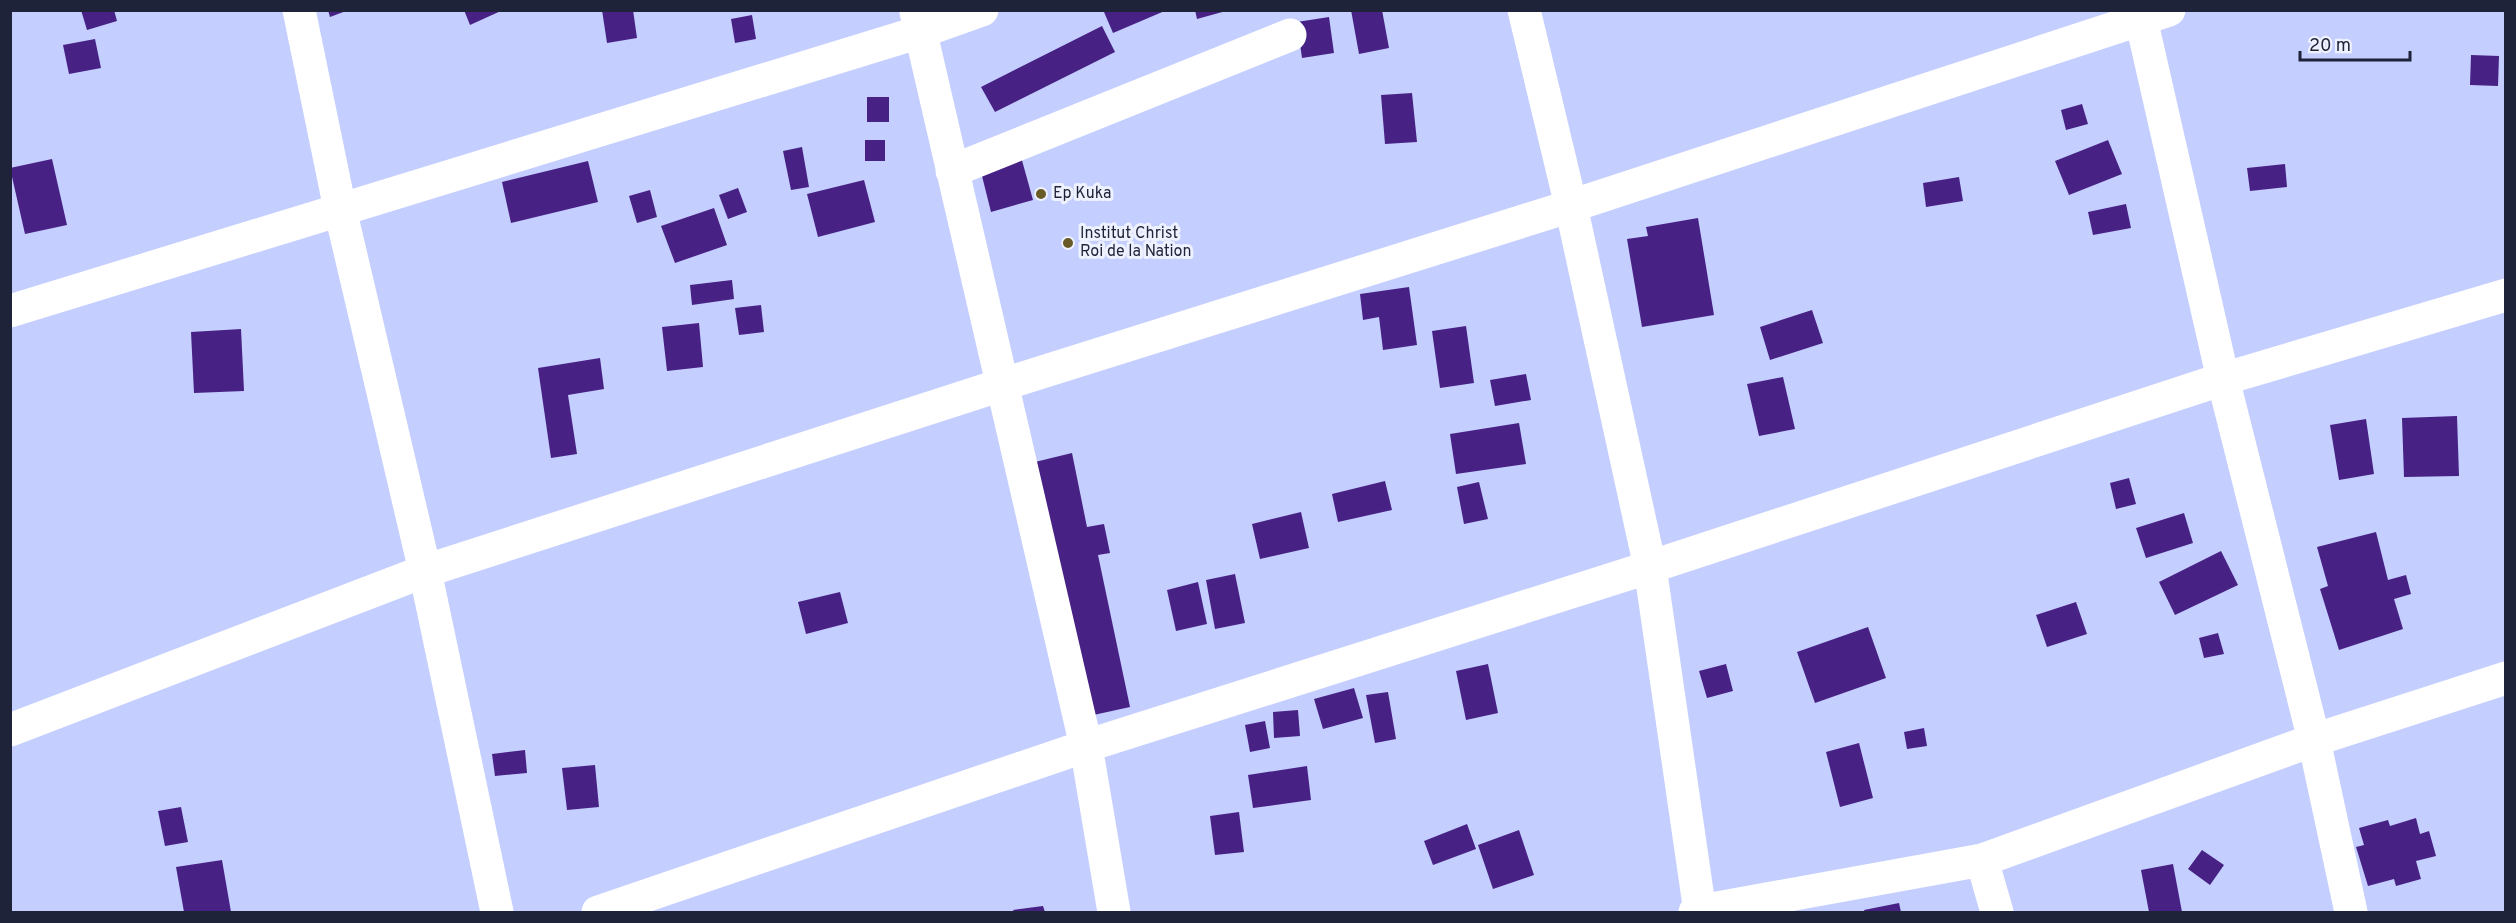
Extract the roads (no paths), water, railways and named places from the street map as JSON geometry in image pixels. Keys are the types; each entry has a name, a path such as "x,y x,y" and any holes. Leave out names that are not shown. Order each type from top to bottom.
{"street":[{"path":"299,10 340,209 425,571 497,912"},
{"path":"10,311 340,209 918,21 982,10"},
{"path":"1524,10 1571,206 1650,567 1698,912 1982,860 2314,741 2505,678"},
{"path":"10,730 425,571 1001,385 1571,206 2149,13 2223,379 2314,741 2351,912"},
{"path":"918,21 1086,746 1114,912"},
{"path":"952,171 1290,36"},
{"path":"598,912 1086,746 1650,567 2223,379 2505,295"},
{"path":"1982,860 1997,912"}],"place":[{"name":"Ep Kuka","path":"1041,194"},
{"name":"Institut Christ Roi de la Nation","path":"1068,243"}]}
